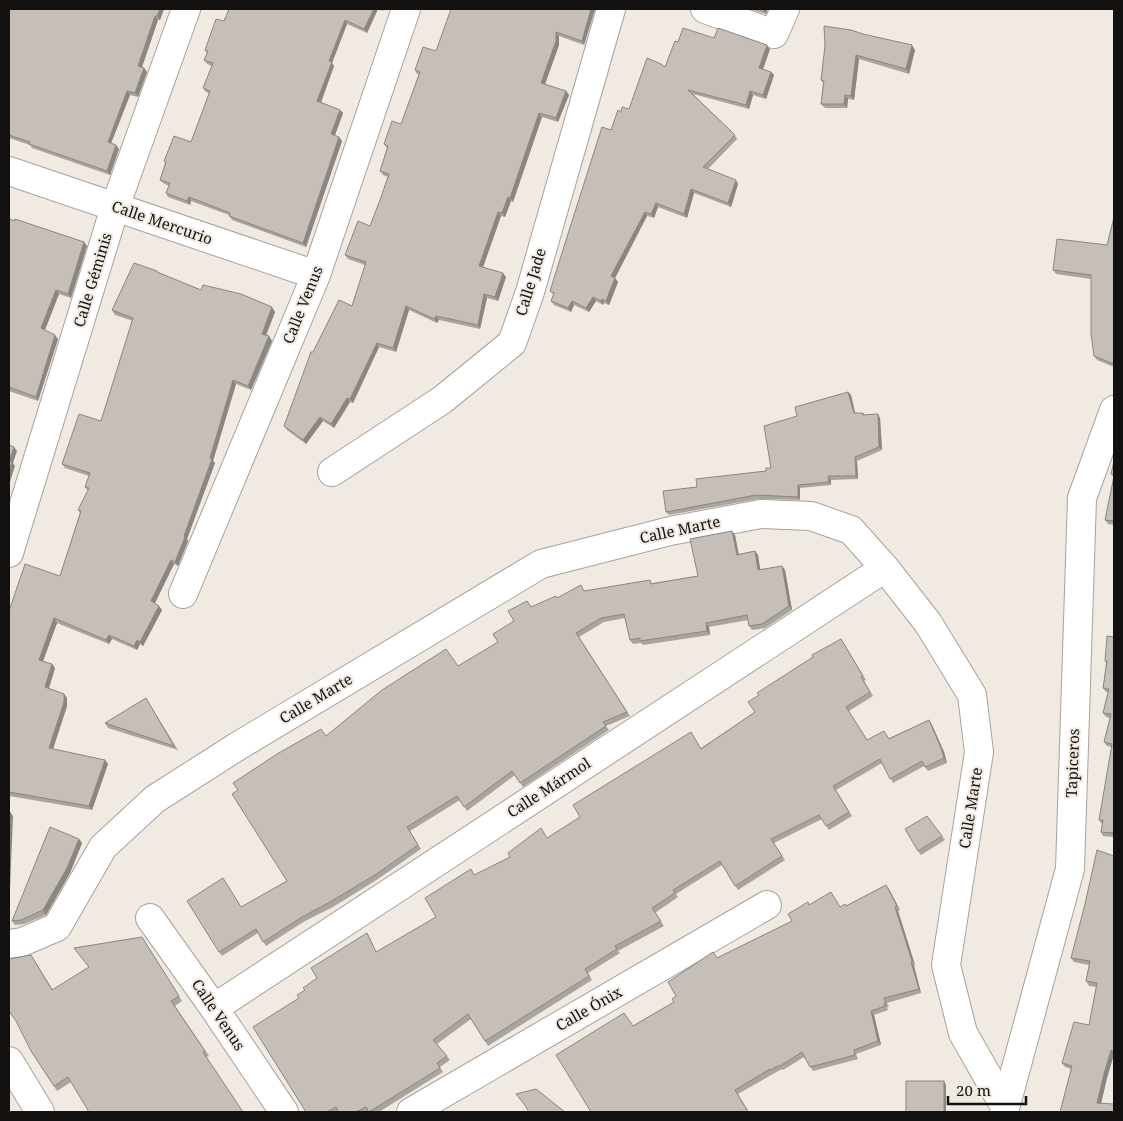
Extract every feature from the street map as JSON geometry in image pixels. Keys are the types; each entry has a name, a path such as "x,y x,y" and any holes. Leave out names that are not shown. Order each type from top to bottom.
{"street":[{"name":"Calle Géminis","path":"9,553 115,207 186,9"},
{"name":"Calle Venus","path":"183,594 316,275 406,9"},
{"name":"Calle Jade","path":"332,472 442,400 512,343 530,292 611,9"},
{"path":"705,9 774,34 785,9"},
{"name":"Calle Mercurio","path":"9,171 316,275"},
{"name":"Tapiceros","path":"1004,1110 1070,869 1082,498 1114,410"},
{"name":"Calle Marte","path":"9,944 22,942 57,927 103,847 155,799 238,746 541,564 670,531 761,514 811,516 851,530 885,568 928,623 972,695 979,752 946,966 963,1033 1004,1110"},
{"name":"Calle Mármol","path":"214,1008 885,568"},
{"name":"Calle Ónix","path":"411,1112 767,905"},
{"name":"Calle Venus","path":"150,918 214,1008 284,1112"},
{"path":"9,1061 40,1112"}],"building":[{"path":"9,9 160,9 157,16 155,16 138,66 144,68 135,93 127,91 108,142 116,145 107,171 29,144 30,142 9,135"},
{"path":"229,9 374,9 364,29 345,20 329,61 332,62 317,101 340,110 331,134 339,137 303,243 229,216 230,213 189,197 187,201 166,193 170,183 160,180 166,162 164,161 174,136 191,142 210,91 203,88 213,63 204,60 208,51 205,50 216,19 224,21"},
{"path":"451,9 591,9 582,41 556,32 556,41 541,83 566,91 556,118 539,113 510,198 508,197 502,213 498,212 479,266 503,273 495,297 484,294 478,325 436,316 434,319 406,306 393,348 377,343 350,399 347,398 331,424 320,417 303,440 284,426 311,352 313,352 339,300 352,306 366,262 345,255 358,221 370,226 389,174 380,171 388,146 384,144 392,121 401,124 420,72 415,70 423,47 436,51"},
{"path":"824,26 851,30 912,45 906,69 856,55 851,96 845,95 844,104 821,104 824,81 821,80 825,46"},
{"path":"683,28 714,38 718,28 767,45 759,68 771,72 763,95 750,91 746,105 688,90 735,135 703,167 736,180 728,203 691,189 684,214 656,203 651,214 645,212 611,276 615,278 606,301 593,297 586,308 572,301 568,308 551,301 554,293 550,291 602,127 611,130 618,110 621,112 622,107 629,109 647,58 665,67 675,41 678,42"},
{"path":"1114,217 1114,364 1094,356 1091,334 1091,275 1053,270 1057,239 1107,245"},
{"path":"9,219 15,221 15,219 84,242 68,294 56,290 41,328 55,335 36,397 9,387"},
{"path":"134,263 201,290 203,285 241,294 272,307 262,334 269,336 248,386 233,380 210,458 212,459 185,537 175,562 171,560 151,601 159,606 140,642 137,640 134,646 109,635 106,640 54,618 39,660 52,664 45,687 64,694 64,702 49,748 105,760 89,806 9,792 9,611 25,564 60,576 81,511 78,510 89,488 85,487 90,473 62,464 79,414 101,421 133,318 112,310"},
{"path":"848,392 854,413 863,413 863,415 878,414 879,447 855,457 856,476 828,476 829,482 798,485 798,497 756,495 666,512 663,491 697,487 696,479 766,471 766,468 771,468 764,426 797,416 795,407"},
{"path":"9,445 14,447 9,461"},
{"path":"9,461 12,462 9,472"},
{"path":"1114,461 1114,475 1111,474"},
{"path":"1114,476 1114,521 1105,520"},
{"path":"732,531 737,555 755,551 758,570 782,566 789,606 762,624 749,626 747,615 706,623 707,631 640,641 640,638 630,640 624,614 601,618 576,633 627,712 603,722 606,726 520,783 512,771 464,807 457,796 407,827 418,845 375,875 263,942 256,929 219,952 187,901 223,878 241,907 287,881 232,794 238,790 233,783 277,754 321,729 326,736 382,690 446,649 458,666 498,642 493,634 514,621 508,611 527,601 531,607 556,596 557,598 581,585 584,591 650,580 651,584 698,576 690,539"},
{"path":"1107,636 1114,637 1114,833 1101,832 1103,820 1099,820 1112,744 1104,742 1111,714 1103,713 1109,689 1103,688 1107,661 1105,661"},
{"path":"841,639 863,676 861,677 870,692 846,707 867,740 884,731 889,739 929,720 944,758 925,767 922,761 890,779 880,759 833,786 849,812 826,826 819,815 771,839 782,856 735,886 720,861 673,890 675,893 652,908 661,921 615,946 617,949 585,969 589,976 485,1041 468,1014 433,1040 447,1056 437,1063 440,1068 369,1112 366,1107 356,1112 338,1112 336,1107 327,1112 306,1112 253,1027 299,998 297,995 305,990 303,988 317,978 311,968 367,933 376,952 436,917 425,898 471,869 474,875 510,857 508,853 541,828 547,838 580,817 573,805 691,732 701,749 755,712 748,702 759,695 757,693 813,657 812,655"},
{"path":"146,698 174,746 105,723"},
{"path":"9,812 10,812 9,854"},
{"path":"927,816 942,836 918,851 905,829"},
{"path":"50,827 79,839 67,868 43,910 21,920 12,921"},
{"path":"1097,850 1114,856 1114,1051 1111,1050 1097,1103 1114,1104 1114,1112 1060,1112 1072,1066 1062,1063 1074,1022 1089,1025 1097,983 1086,981 1090,961 1071,958"},
{"path":"886,885 897,906 895,907 919,989 884,998 885,1006 871,1011 878,1041 854,1050 855,1055 810,1067 802,1052 780,1066 770,1069 735,1090 748,1112 591,1112 556,1055 624,1013 633,1026 674,1002 672,999 676,996 668,982 713,952 717,958 792,921 788,914 808,902 809,905 831,892 840,907 845,904 846,906"},
{"path":"142,937 179,996 171,1001 243,1112 89,1112 68,1077 54,1086 31,1051 9,1011 9,959 31,955 52,990 89,967 74,948"},
{"path":"906,1081 944,1081 944,1112 906,1112"},
{"path":"536,1089 565,1112 529,1112 516,1094"}]}
